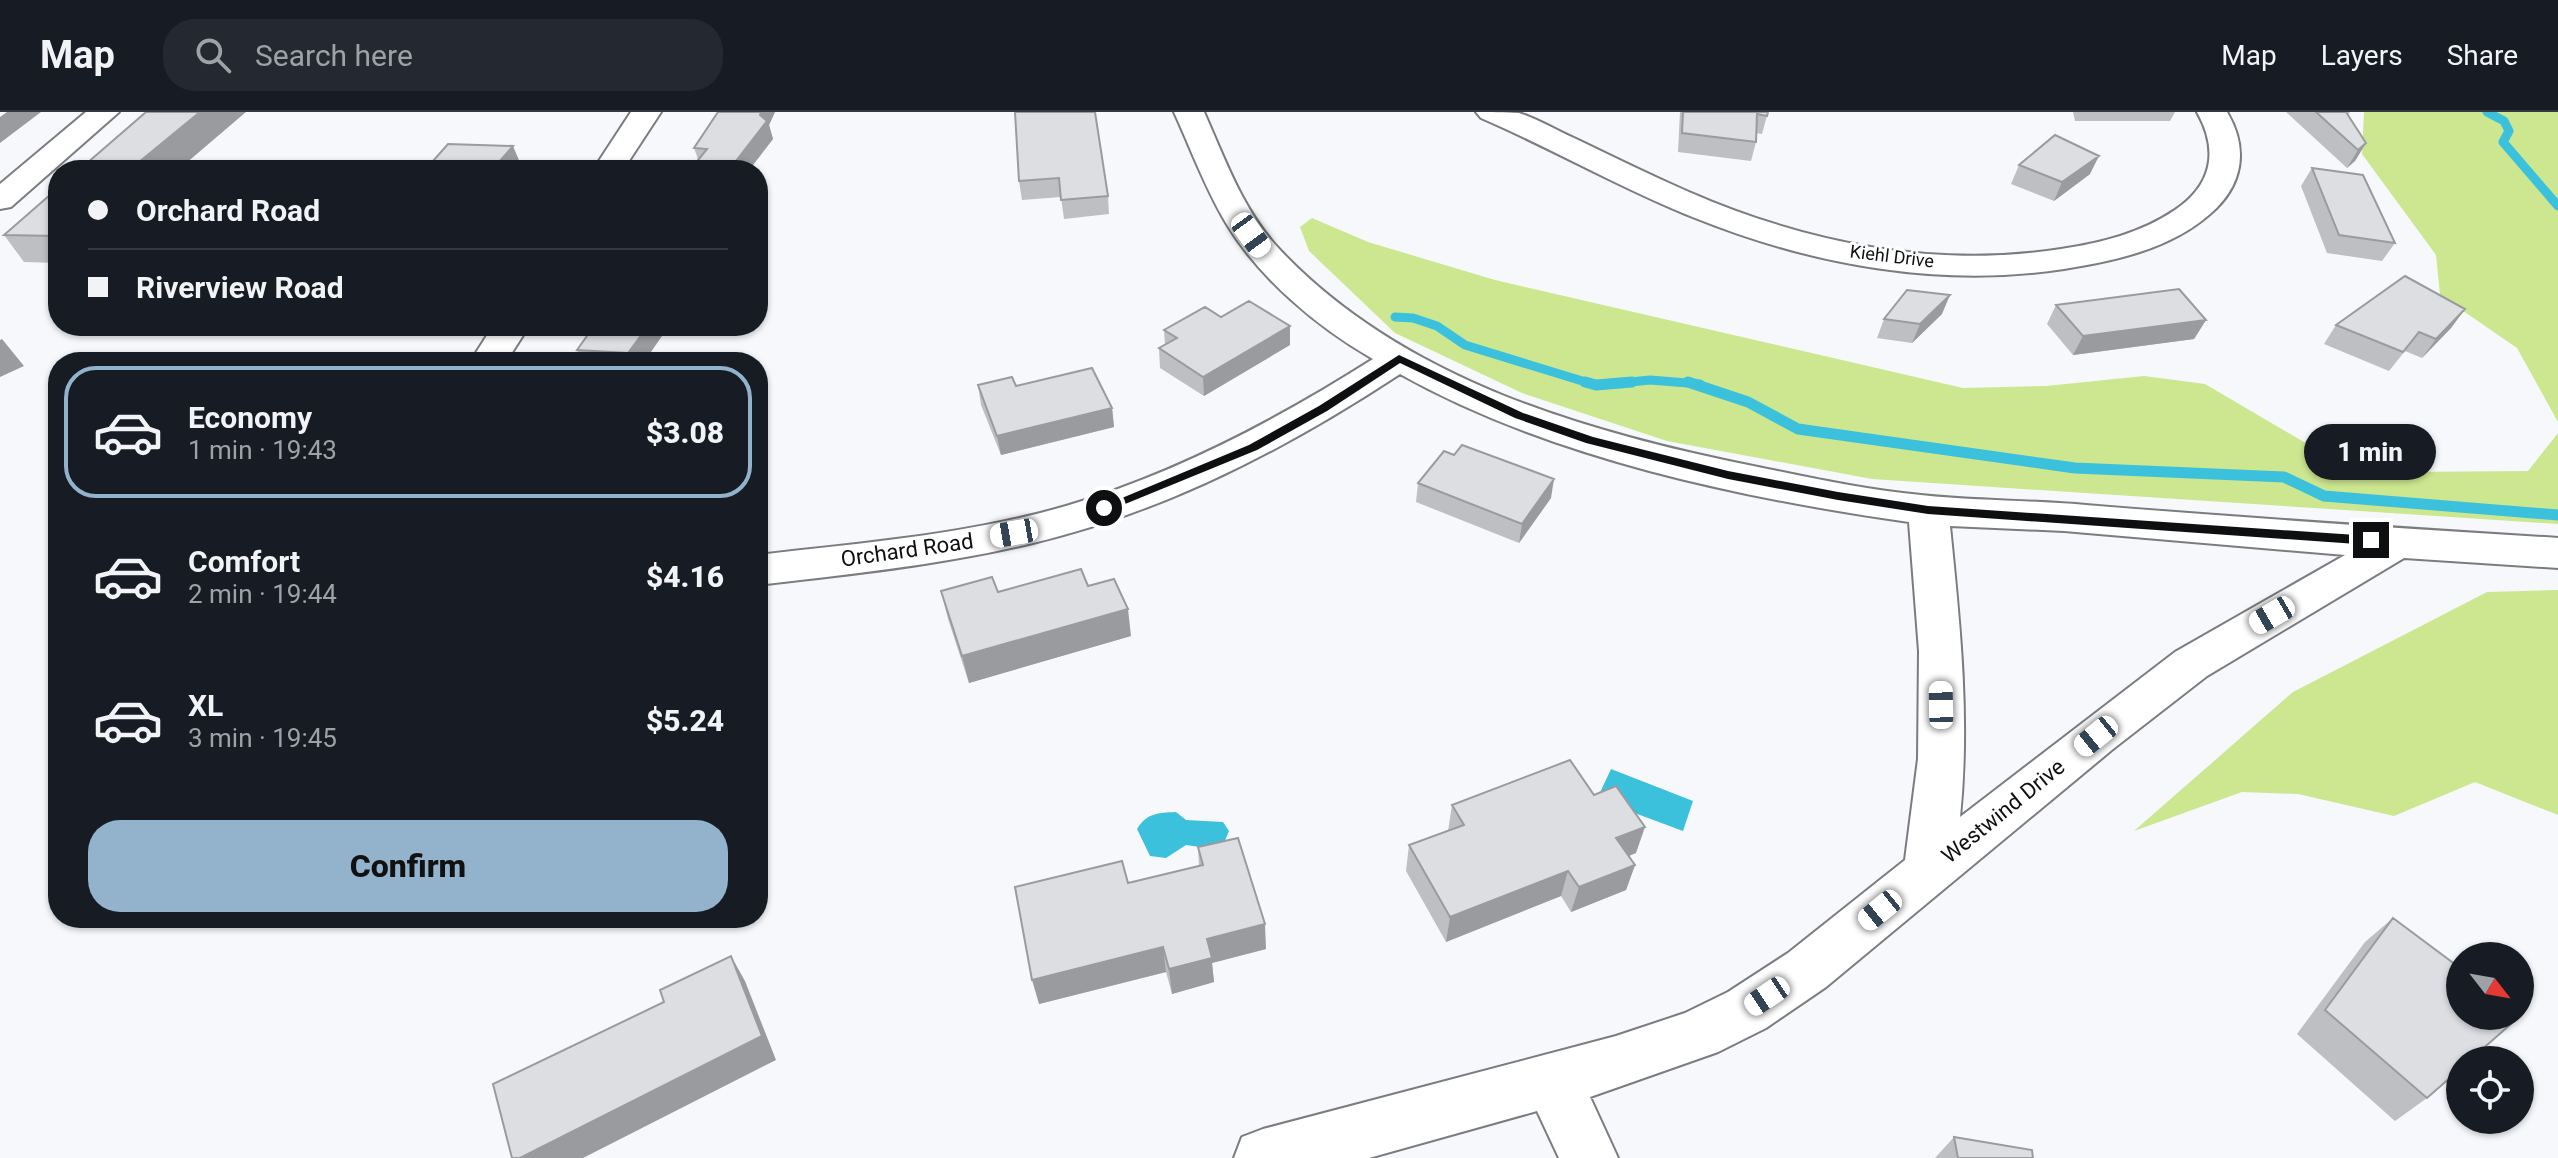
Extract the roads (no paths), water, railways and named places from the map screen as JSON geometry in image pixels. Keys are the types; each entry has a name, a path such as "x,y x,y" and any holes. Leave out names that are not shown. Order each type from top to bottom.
{"street":[{"path":"0,200 104,112"},
{"path":"615,160 646,112"},
{"path":"1189,112 1236,214 1266,256 1292,281 1349,327 1399,358 1519,415 1590,440 1728,475 1928,510 2558,553"},
{"name":"Kiehl Drive","path":"1491,112 1706,211 1785,237 1911,261 2011,264 2061,260 2115,249 2153,237 2189,217 2212,196 2227,164 2226,142 2212,112"},
{"path":"1528,129 1560,112"},
{"name":"Orchard Road","path":"768,569 939,547 1014,533 1119,503 1253,447 1323,409 1399,358"},
{"name":"Westwind Drive","path":"1928,510 1941,651 1942,759 1929,871"},
{"name":"Westwind Drive","path":"1263,1158 1616,1063 1684,1039 1747,1010 1807,970 2096,736 2191,664 2399,542"},
{"path":"1552,1081 1589,1158"}],"water":[{"path":"1611,769 1693,801 1683,831 1597,799"},
{"path":"1176,812 1186,820 1223,822 1229,831 1224,843 1214,849 1186,845 1166,858 1150,856 1137,829 1153,815"}],"waterway":[{"path":"2487,112 2504,121 2509,131 2503,142 2558,206"},
{"path":"1395,317 1413,318 1437,326 1465,345 1589,383"},
{"path":"1624,383 1650,380 1692,383"},
{"path":"1585,382 1589,383"},
{"path":"1624,383 1632,382"},
{"path":"1688,382 1692,383"},
{"path":"1589,383 1624,383"},
{"path":"1611,384 1624,383"},
{"path":"1692,383 1700,384"},
{"path":"1692,383 1748,402 1798,429 2075,468 2284,477 2324,496 2558,515"}]}
